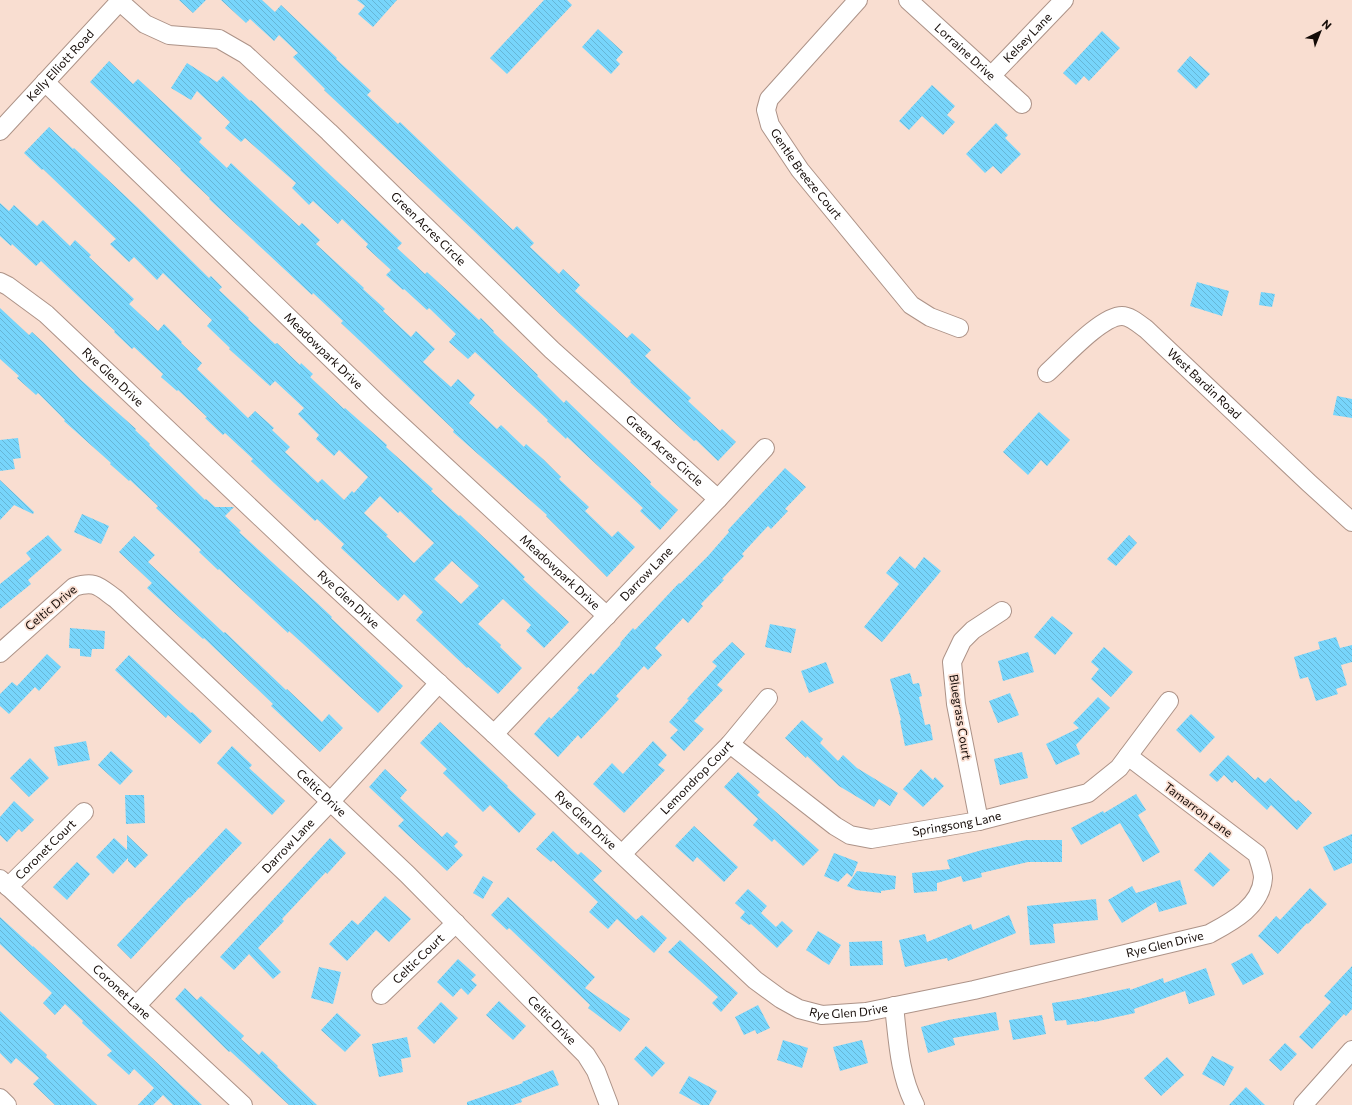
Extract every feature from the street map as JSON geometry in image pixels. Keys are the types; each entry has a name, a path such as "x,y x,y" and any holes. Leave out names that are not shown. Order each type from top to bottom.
{"street":[{"name":"Kelly Elliott Road","path":"0,131 119,0"},
{"name":"Green Acres Circle","path":"119,0 145,24 168,35 219,39 245,54 328,132 552,350 718,499"},
{"name":"Gentle Breeze Court","path":"858,0 769,99 766,110 770,125 800,170 911,305 930,317 959,328"},
{"name":"Lorraine Drive","path":"908,0 954,44 1022,104"},
{"name":"Kelsey Lane","path":"992,76 1064,0"},
{"name":"Meadowpark Drive","path":"45,82 377,403 606,616"},
{"name":"Rye Glen Drive","path":"0,282 8,286 46,314 313,567 494,734 755,980 781,999 799,1009 822,1015 866,1012 974,990 1209,934 1238,918 1253,903 1263,878 1261,868"},
{"name":"West Bardin Road","path":"1047,373 1095,328 1112,318 1122,316 1130,318 1146,329 1352,522"},
{"name":"Darrow Lane","path":"494,734 765,448"},
{"name":"Celtic Drive","path":"0,653 74,586 86,583 97,585 116,600 407,874 586,1055 596,1071 609,1105"},
{"name":"Bluegrass Court","path":"979,821 956,704 952,662 962,641 973,630 1002,611"},
{"name":"Darrow Lane","path":"136,1006 330,802 439,683"},
{"name":"Lemondrop Court","path":"622,854 730,744 768,698"},
{"name":"Springsong Lane","path":"730,744 835,826 850,835 871,839 979,821 1088,792 1119,768 1169,701"},
{"name":"Tamarron Lane","path":"1128,756 1257,854 1261,868"},
{"name":"Coronet Court","path":"4,883 84,812"},
{"name":"Coronet Lane","path":"4,883 243,1105"},
{"name":"Celtic Court","path":"381,995 456,923"},
{"path":"894,1006 903,1074 915,1105"},
{"path":"1303,1105 1352,1050"},
{"path":"0,1098 7,1105"}],"building":[{"path":"179,0 206,0 193,13"},
{"path":"221,0 262,0 275,12 281,5 371,91 367,95 398,124 400,122 513,230 517,226 534,243 530,247 559,274 563,269 580,285 575,291 627,338 632,333 651,350 645,356 691,398 688,401 720,431 722,429 736,442 718,461 696,440 694,441 630,382 631,381 472,229 324,90 325,89 293,57 298,53 279,35 274,41 250,19 246,23"},
{"path":"357,0 397,0 373,27 358,14 365,6"},
{"path":"544,0 567,0 572,5 507,74 490,58"},
{"path":"598,29 623,52 616,60 620,64 611,74 582,47"},
{"path":"1102,31 1120,48 1089,81 1084,76 1076,85 1063,73"},
{"path":"1190,56 1210,74 1196,89 1177,71"},
{"path":"109,61 133,84 138,79 202,138 199,142 227,168 231,163 299,226 302,223 320,240 316,244 385,309 383,311 411,337 416,331 435,349 423,362 451,387 458,379 475,395 469,403 497,429 501,425 524,447 526,444 544,460 561,477 559,479 589,507 585,511 612,537 618,531 635,547 607,577 546,516 547,515 453,432 454,430 341,323 343,321 313,293 312,295 209,199 210,198 180,170 181,169 90,82"},
{"path":"187,63 217,82 223,76 250,101 251,100 402,243 397,248 425,274 427,272 479,320 481,318 564,403 566,400 651,482 650,484 678,510 660,530 640,511 643,508 567,437 566,439 547,421 548,420 475,352 468,359 449,342 456,334 429,308 427,310 386,275 391,270 366,247 368,244 342,219 338,224 313,201 309,205 292,188 296,183 245,138 241,142 225,128 230,122 197,91 191,100 171,88"},
{"path":"932,85 955,106 947,115 955,122 943,135 922,116 909,130 899,121"},
{"path":"996,123 1008,135 1005,138 1021,154 1001,174 993,166 985,173 966,154"},
{"path":"49,127 73,149 74,148 137,207 209,278 211,276 222,287 219,290 249,318 248,319 275,344 277,343 300,365 301,363 313,374 310,377 344,409 345,408 387,445 386,447 433,489 431,491 459,516 460,515 513,565 525,577 523,579 569,622 544,648 526,631 531,625 503,599 478,624 501,645 500,647 522,668 498,694 468,667 467,668 416,620 423,612 404,594 398,601 341,548 344,544 317,519 315,521 274,483 251,461 253,459 225,433 223,435 205,418 207,417 178,390 177,391 161,377 163,374 134,347 132,349 41,261 36,266 12,244 11,246 0,236 0,203 9,211 14,205 37,226 43,220 70,246 75,240 91,255 89,257 134,299 129,304 158,331 164,324 202,363 197,369 248,418 255,411 274,428 272,430 290,447 285,452 318,483 322,479 344,500 352,491 354,493 368,477 339,450 334,456 316,439 319,435 298,414 304,408 275,381 270,386 229,349 230,348 207,326 212,320 163,273 157,280 134,257 129,262 110,244 116,239 43,169 42,170 24,153","holes":["380,496 398,513 400,511 434,543 414,563 386,536 388,535 364,513","452,561 479,586 461,604 434,579"]},
{"path":"1197,282 1229,291 1222,316 1190,306"},
{"path":"1261,292 1275,294 1272,307 1259,305"},
{"path":"0,308 29,335 32,332 81,380 136,429 135,430 150,444 149,445 205,500 206,499 215,507 234,507 225,516 241,531 239,532 332,617 331,618 403,686 378,713 289,631 288,633 219,569 218,570 199,552 201,550 156,508 158,506 64,421 65,420 38,393 36,395 17,378 19,376 0,359"},
{"path":"1337,396 1352,399 1352,418 1333,415"},
{"path":"1039,412 1070,440 1047,466 1041,460 1028,475 1003,452"},
{"path":"18,438 21,458 13,459 15,469 0,471 0,440"},
{"path":"785,468 806,487 785,509 788,511 771,529 768,526 742,554 744,556 701,604 703,606 688,623 683,618 655,648 662,655 648,670 644,666 616,696 619,699 605,714 581,739 578,735 558,757 534,734 549,717 551,719 579,690 577,688 591,673 593,675 621,644 620,643 633,628 635,630 679,583 680,584 708,556 729,532 728,530"},
{"path":"0,480 34,512 33,514 14,505 0,520"},
{"path":"82,514 109,526 101,544 74,532"},
{"path":"48,535 62,550 28,580 31,584 0,609 0,584 31,559 26,553"},
{"path":"1129,535 1137,543 1116,566 1107,559"},
{"path":"134,536 155,555 148,562 286,690 287,689 322,722 329,714 343,728 320,752 271,706 273,704 204,638 203,639 147,588 152,583 119,552"},
{"path":"900,556 915,569 924,557 941,571 882,642 864,627 899,584 886,573"},
{"path":"1052,616 1073,633 1055,655 1034,637"},
{"path":"770,624 796,629 791,653 765,647"},
{"path":"70,628 105,631 104,649 92,649 91,657 80,656 80,649 69,648"},
{"path":"1336,637 1340,648 1352,645 1352,662 1341,665 1347,685 1336,689 1338,694 1316,701 1308,677 1300,679 1294,657 1320,649 1318,642"},
{"path":"732,642 745,654 717,685 723,690 694,721 704,729 684,751 670,738 678,730 669,722 689,700 687,699 717,666 712,662"},
{"path":"1104,647 1133,672 1111,697 1091,679 1099,669 1091,662"},
{"path":"1028,652 1034,672 1003,681 998,661"},
{"path":"47,654 61,667 39,691 35,687 9,714 0,706 0,694 12,682 17,686"},
{"path":"129,655 212,731 200,744 168,715 166,718 115,670"},
{"path":"826,662 834,683 809,693 801,671"},
{"path":"910,673 913,684 919,683 922,696 919,697 925,725 930,724 933,740 905,746 901,720 890,679"},
{"path":"1010,693 1019,715 998,723 989,701"},
{"path":"1098,697 1110,708 1076,745 1080,754 1056,765 1046,744 1079,728 1073,723"},
{"path":"1191,714 1215,737 1200,753 1176,730"},
{"path":"802,720 823,739 820,743 838,761 843,755 857,768 898,793 890,806 879,799 874,807 839,786 785,738"},
{"path":"440,722 536,814 519,833 490,805 483,812 443,773 447,769 420,743"},
{"path":"86,741 90,760 58,766 54,747"},
{"path":"653,741 667,755 658,765 665,770 624,813 593,784 612,763 623,774"},
{"path":"232,746 252,765 249,768 285,801 272,815 217,763"},
{"path":"111,751 133,771 120,785 98,765"},
{"path":"1022,752 1028,778 1000,785 994,759"},
{"path":"1228,755 1255,780 1258,777 1265,783 1270,778 1296,802 1298,800 1312,813 1297,830 1271,805 1267,810 1235,780 1232,783 1224,775 1217,782 1209,775"},
{"path":"30,758 49,778 29,797 10,778"},
{"path":"385,769 407,790 400,798 442,837 447,832 458,842 454,846 463,855 447,871 398,826 404,820 369,787"},
{"path":"921,769 933,780 935,777 944,786 923,807 903,789"},
{"path":"738,772 760,792 757,795 819,850 803,866 774,839 772,842 753,825 758,819 724,787"},
{"path":"1136,794 1146,810 1138,815 1160,852 1143,862 1120,823 1081,845 1071,828 1103,811 1104,813"},
{"path":"125,795 144,795 145,823 126,824"},
{"path":"14,801 34,820 22,832 19,829 7,842 0,835 0,817"},
{"path":"694,826 738,867 724,882 697,857 693,862 675,846"},
{"path":"226,828 242,843 131,959 117,945"},
{"path":"553,831 578,855 581,852 602,871 593,880 636,920 642,915 667,938 654,953 617,919 608,929 589,912 598,902 553,860 551,862 536,849"},
{"path":"1352,834 1352,863 1334,871 1323,847"},
{"path":"127,835 148,855 135,868 128,861 128,858 113,874 96,857 114,838 127,850"},
{"path":"330,838 346,853 282,919 284,921 258,948 281,972 273,979 249,954 234,970 220,957"},
{"path":"1026,840 1062,840 1062,862 1028,862 981,873 982,877 963,882 961,876 937,883 937,891 914,893 912,873 950,869 947,860"},
{"path":"1210,852 1230,870 1213,887 1194,870"},
{"path":"834,853 858,862 852,877 847,873 838,882 824,876"},
{"path":"77,862 90,874 67,900 53,887"},
{"path":"857,871 896,876 895,889 881,891 881,893 856,890 847,886"},
{"path":"483,876 493,882 483,899 473,893"},
{"path":"1180,880 1187,904 1159,912 1156,902 1122,923 1108,900 1132,886 1136,893"},
{"path":"1310,888 1327,904 1278,954 1258,936 1276,916 1280,920"},
{"path":"748,889 767,906 761,913 776,927 782,921 793,931 777,948 751,924 749,925 740,918 745,912 735,903"},
{"path":"385,896 411,919 389,942 376,930 347,961 329,944 352,920 358,925"},
{"path":"508,897 595,977 585,988 630,1019 620,1032 588,1008 590,1005 509,928 507,930 491,915"},
{"path":"1096,899 1098,920 1053,924 1055,943 1030,945 1027,906"},
{"path":"1009,915 1016,933 948,961 947,958 905,967 899,940 925,934 927,942 971,924 973,930"},
{"path":"0,917 33,946 202,1105 173,1105 163,1095 153,1105 138,1105 154,1088 134,1069 129,1075 107,1055 112,1051 82,1023 83,1021 65,1004 55,1015 43,1003 52,993 0,944"},
{"path":"818,931 841,945 829,965 806,950"},
{"path":"680,940 738,993 721,1012 712,1003 718,997 668,952"},
{"path":"882,941 883,965 850,966 849,942"},
{"path":"1252,953 1264,974 1243,985 1231,964"},
{"path":"458,959 476,975 471,980 477,985 468,995 461,988 453,997 437,982"},
{"path":"1352,966 1352,1009 1346,1016 1344,1014 1312,1049 1299,1037 1331,1002 1324,996"},
{"path":"319,967 341,972 333,1004 311,998"},
{"path":"1206,968 1215,995 1189,1004 1185,991 1134,1009 1135,1013 1094,1022 1067,1025 1066,1020 1055,1021 1052,1003 1130,988 1130,990 1163,978 1164,983"},
{"path":"185,988 197,1000 201,996 244,1036 241,1039 259,1055 262,1051 317,1105 289,1105 230,1051 229,1052 175,999"},
{"path":"499,1001 526,1026 513,1040 486,1015"},
{"path":"441,1002 458,1018 434,1044 417,1028"},
{"path":"758,1005 770,1028 757,1034 755,1030 744,1035 735,1017"},
{"path":"0,1011 97,1105 55,1105 33,1084 39,1078 16,1058 11,1064 0,1053"},
{"path":"996,1012 999,1030 953,1038 955,1045 928,1053 921,1027 948,1020"},
{"path":"337,1013 361,1035 345,1052 321,1030"},
{"path":"1042,1015 1046,1034 1013,1040 1009,1020"},
{"path":"407,1037 411,1057 401,1059 403,1072 379,1077 372,1044"},
{"path":"783,1040 808,1048 802,1068 777,1060"},
{"path":"862,1040 868,1063 840,1071 833,1047"},
{"path":"1285,1043 1297,1054 1281,1071 1269,1060"},
{"path":"646,1046 665,1063 652,1077 634,1059"},
{"path":"1212,1056 1234,1067 1224,1086 1202,1074"},
{"path":"1167,1057 1184,1075 1161,1096 1144,1078"},
{"path":"553,1070 559,1085 521,1099 522,1102 513,1105 467,1105 467,1102 523,1083 522,1082"},
{"path":"689,1076 717,1091 709,1105 701,1105 679,1093"},
{"path":"1246,1087 1265,1105 1229,1105"}]}
